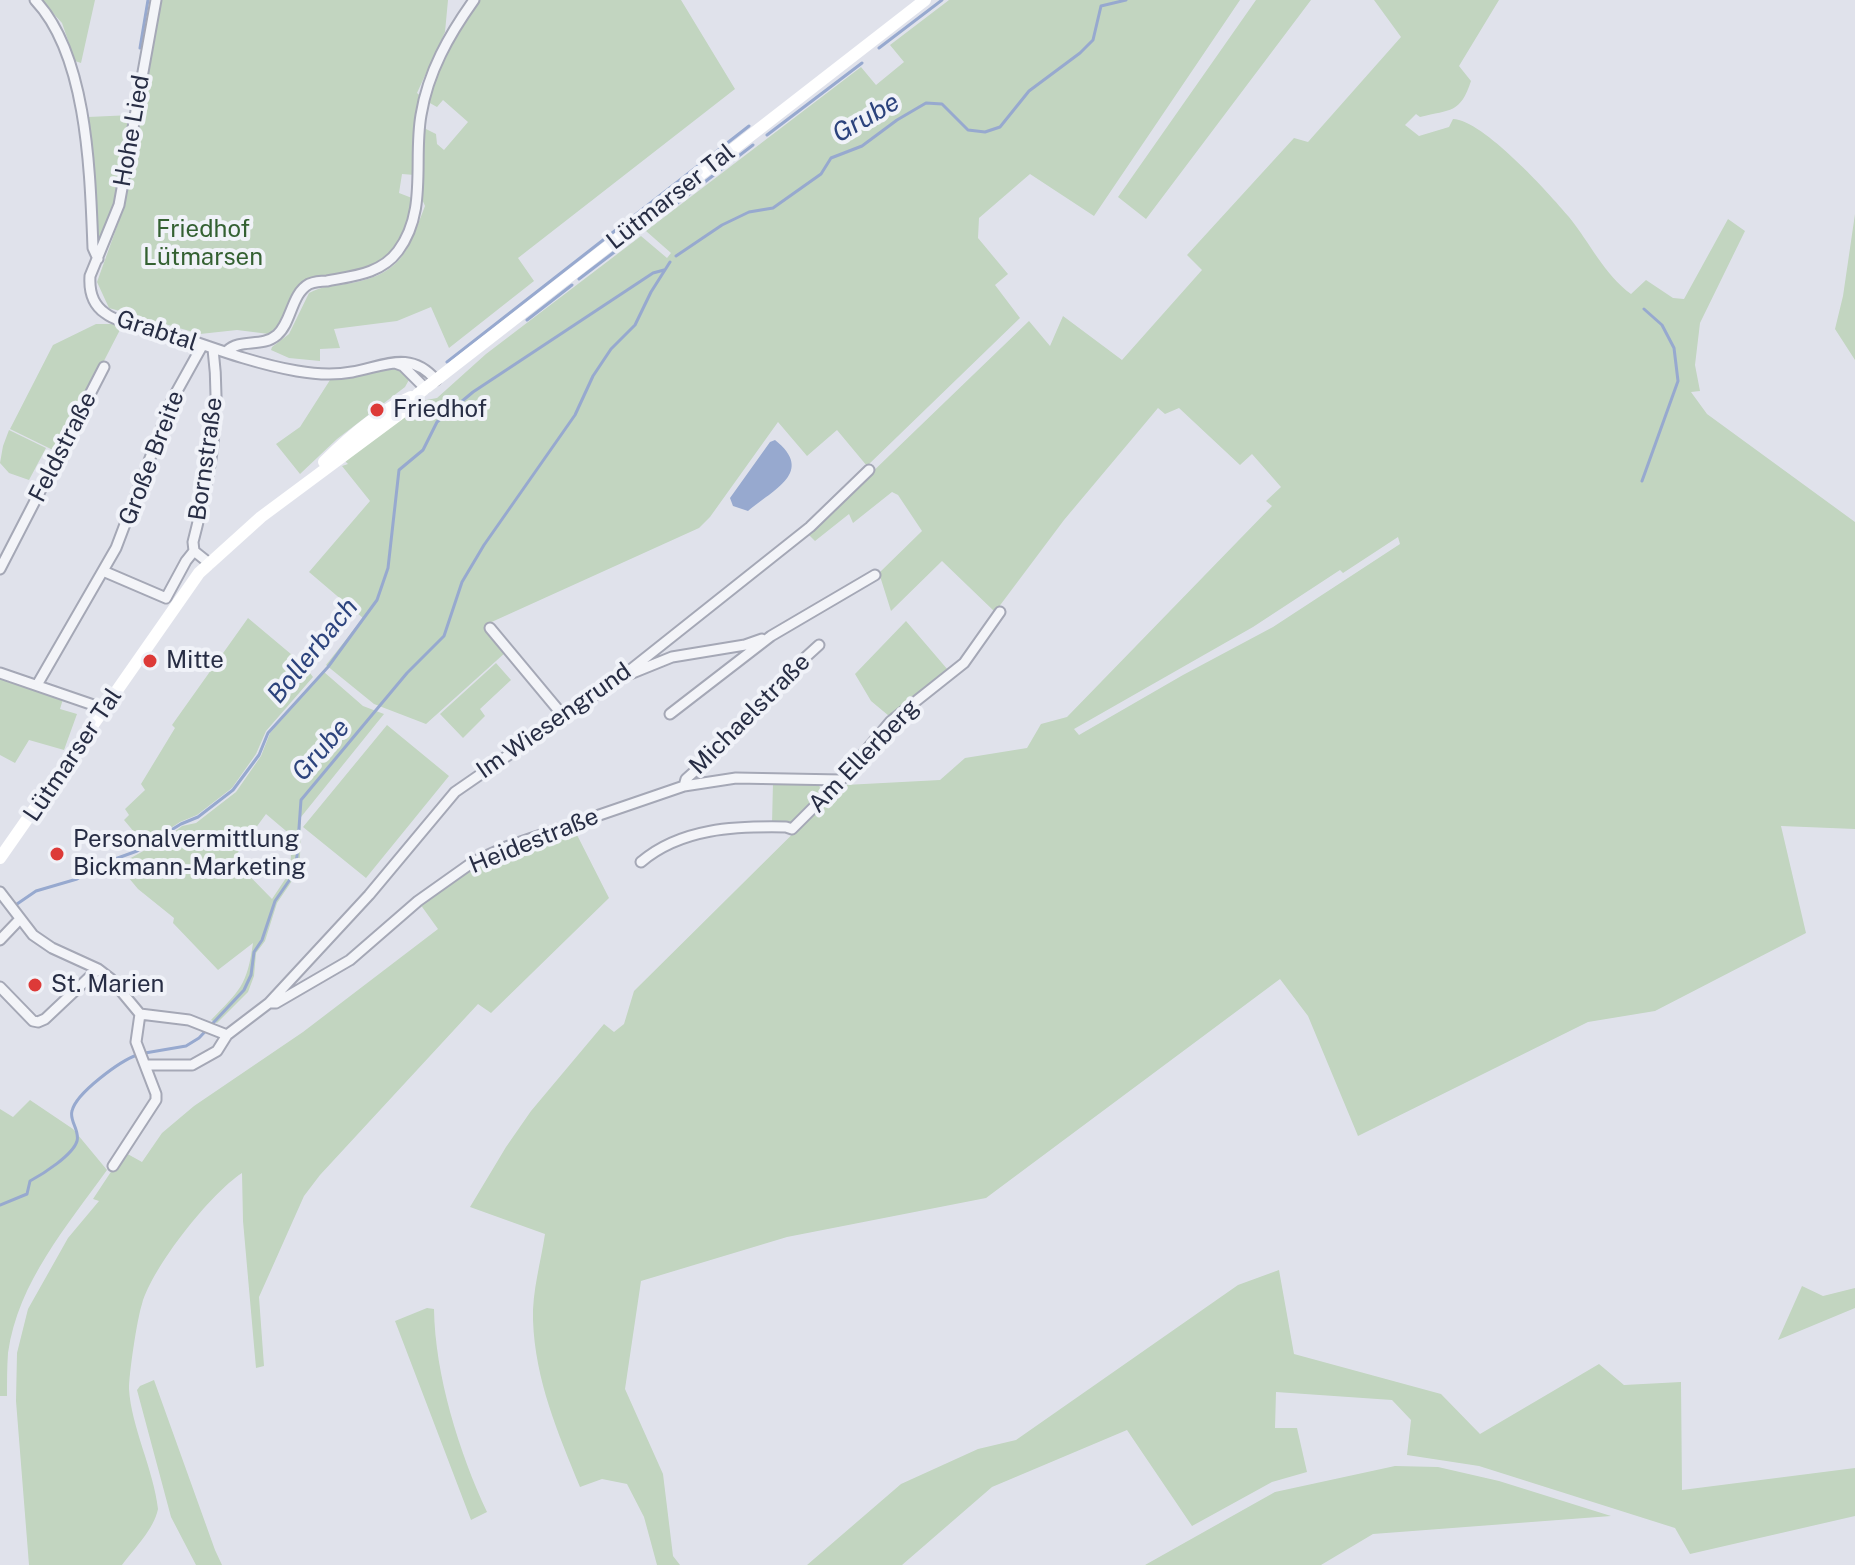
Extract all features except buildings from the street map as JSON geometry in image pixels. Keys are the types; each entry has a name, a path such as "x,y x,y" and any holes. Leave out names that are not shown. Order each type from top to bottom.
{"main road":[{"name":"Lütmarser Tal","path":"0,858 164,621 209,563 373,421 395,404 422,391 925,0"}],"street":[{"name":"Grabtal","path":"35,0 56,26 72,65 89,173 93,248 98,259 90,276 89,288 95,304 103,312 116,320 132,322 202,346 297,371 348,373 395,363 413,363 427,369 436,380"},
{"name":"Hohe Lied","path":"98,259 119,205 156,0"},
{"path":"227,351 234,345 265,342 278,335 298,295 311,283 371,272 386,264 401,248 414,219 417,201 420,119 427,89 448,39 474,0"},
{"name":"Große Breite","path":"37,685 116,548 135,505 172,400 202,346"},
{"name":"Bornstraße","path":"209,563 194,551 193,542 208,482 217,419 213,349"},
{"path":"395,363 403,366 422,391"},
{"name":"Feldstraße","path":"0,569 104,367"},
{"name":"Im Wiesengrund","path":"269,1003 369,895 455,792 620,678 810,527 869,470"},
{"path":"103,571 166,598 194,551"},
{"path":"670,714 771,636 875,575"},
{"name":"Am Ellerberg","path":"641,862 658,847 711,831 734,826 792,829 841,780 891,721 964,663 1000,612"},
{"path":"490,628 565,718"},
{"path":"620,678 672,657 745,645 771,636"},
{"name":"Michaelstraße","path":"684,786 686,779 734,736 797,665 819,645"},
{"path":"0,673 105,709"},
{"name":"Heidestraße","path":"144,1062 192,1065 217,1051 227,1035 269,1003 276,1003 350,960 418,901 473,862 506,847 684,786 736,778 841,780"},
{"path":"0,892 33,935 52,948 98,969 111,979 140,1014 202,1024 227,1035"},
{"path":"0,940 20,919"},
{"path":"0,987 33,1021 38,1022 98,969"},
{"path":"113,1166 156,1100 135,1035 140,1014"}],"green space":[{"path":"41,0 95,0 81,63 75,61 62,23"},
{"name":"Friedhof Lütmarsen","path":"162,0 448,0 445,32 417,93 422,97 415,175 402,174 399,193 412,198 406,228 393,249 373,264 302,283 269,334 237,330 200,334 109,308 97,282 125,204"},
{"path":"480,0 681,0 735,89 518,258 534,281 449,348 431,307 397,321 334,329 340,348 320,349 320,361 289,358 271,350 289,334 309,293 383,273 408,247 425,206 419,192 424,128 436,134 437,144 444,150 468,122 443,100 437,107 428,102 445,56"},
{"path":"949,0 1240,0 1094,216 1030,174 979,218 978,238 1008,274 995,285 1020,318 867,466 837,430 807,456 778,422 699,528 485,625 506,652 426,724 374,704 326,665 363,618 309,572 370,501 342,466 348,464 345,461 415,408 418,413 422,410 419,405 437,398 486,354 641,236 667,258 671,253 646,231 861,67 876,85 904,62 890,45"},
{"path":"1256,0 1311,0 1146,219 1118,197"},
{"path":"1374,0 1499,0 1459,66 1471,81 1463,99 1447,111 1420,117 1416,114 1405,125 1419,136 1449,127 1453,119 1481,131 1515,159 1547,192 1605,268 1631,294 1646,280 1673,298 1684,299 1728,219 1745,231 1700,323 1695,365 1700,391 1691,392 1707,414 1855,522 1855,829 1781,826 1806,933 1655,1011 1588,1022 1358,1136 1308,1016 1280,979 986,1198 787,1237 641,1281 625,1389 663,1474 673,1556 680,1565 657,1565 644,1517 627,1484 602,1479 580,1487 549,1406 538,1364 533,1320 535,1288 545,1234 470,1207 531,1111 604,1024 614,1032 624,1024 634,991 837,790 845,785 940,780 965,758 1027,748 1041,724 1067,717 1272,506 1266,501 1281,487 1252,454 1240,465 1179,408 1165,414 1158,408 1064,520 995,612 942,561 891,611 879,573 922,531 898,495 892,492 853,523 849,514 815,541 808,534 1029,321 1050,346 1063,316 1122,360 1202,270 1187,255 1294,138 1308,142 1401,37","holes":["1398,537 1400,544 1273,627 1079,735 1074,729 1253,627 1340,570 1343,573"]},
{"path":"132,115 116,201 100,246 96,242 88,117"},
{"path":"1855,214 1855,360 1835,329"},
{"path":"96,324 123,324 57,452 10,429 53,345"},
{"path":"394,369 403,371 410,378 405,387 337,439 300,474 276,444 300,427 330,380"},
{"path":"9,430 46,448 29,480 9,473 0,463"},
{"path":"248,618 304,665 313,677 266,731 256,754 232,788 197,815 180,822 145,845 124,820 129,815 125,809 145,790 141,784 175,728 172,725"},
{"path":"906,621 948,670 889,716 871,701 855,674"},
{"path":"496,663 511,680 480,709 485,716 463,738 440,714"},
{"path":"324,672 363,706 384,714 301,817 300,857 296,875 277,903 265,941 256,953 254,976 248,992 217,1023 211,1020 245,978 253,943 218,970 173,923 174,918 138,889 118,865 182,826 196,823 236,792 261,756 270,733","holes":["266,814 292,836 290,872 272,899 233,859"]},
{"path":"0,679 63,699 60,709 77,714 64,750 29,740 15,763 0,755"},
{"path":"387,725 449,776 366,878 303,827"},
{"path":"773,782 819,783 821,794 791,824 772,824"},
{"path":"574,829 609,898 491,1013 478,1004 304,1196 259,1297 264,1366 256,1368 243,1221 242,1173 199,1214 158,1270 140,1311 129,1382 134,1418 158,1509 143,1538 122,1565 29,1565 16,1401 17,1353 28,1309 68,1238 99,1201 93,1199 124,1152 142,1162 162,1133 194,1106 303,1032 438,929 420,904 476,865"},
{"path":"30,1100 73,1129 107,1170 46,1256 22,1302 8,1353 7,1396 0,1396 0,1109 13,1117"},
{"path":"1279,1270 1294,1354 1441,1394 1480,1434 1599,1364 1624,1385 1681,1382 1682,1490 1855,1468 1855,1516 1690,1554 1675,1528 1479,1466 1407,1455 1411,1420 1392,1400 1276,1392 1275,1428 1297,1428 1307,1472 1272,1482 1192,1526 1127,1430 992,1487 902,1565 807,1565 901,1484 978,1449 1016,1440 1238,1285"},
{"path":"1802,1286 1823,1296 1855,1288 1855,1308 1778,1340"},
{"path":"427,1308 434,1309 439,1360 450,1413 487,1512 471,1520 395,1321"},
{"path":"154,1380 222,1565 196,1565 171,1517 137,1390"},
{"path":"1395,1466 1438,1467 1499,1481 1611,1516 1373,1534 1321,1565 1145,1565 1275,1492"}],"water":[{"path":"775,440 786,451 791,462 791,471 786,479 748,511 733,506 730,498 770,442"}],"waterway":[{"path":"140,48 148,0"},
{"path":"879,48 942,0"},
{"name":"Grube","path":"676,256 722,225 749,212 773,208 821,174 831,158 862,146 926,103 942,104 968,130 985,132 1000,127 1029,91 1093,40 1101,6 1126,0"},
{"path":"767,135 862,63"},
{"path":"447,362 749,126"},
{"path":"646,227 753,145"},
{"path":"579,279 638,234"},
{"name":"Grube","path":"145,1053 186,1046 199,1038 244,990 251,975 254,952 262,940 275,901 293,875 301,800 407,673 444,636 462,582 484,545 575,415 593,376 611,349 635,325 670,262"},
{"name":"Bollerbach","path":"17,904 36,891 77,879 104,863 137,851 198,817 233,790 259,755 268,733 328,667 377,600 388,568 399,470 423,450 437,422 473,392 653,273 664,270"},
{"path":"527,320 572,285"},
{"path":"1642,481 1678,381 1674,348 1662,325 1644,309"},
{"name":"Grube","path":"0,1205 27,1194 30,1181 70,1152 78,1137 71,1115 75,1104 100,1078 137,1055"}],"place":[{"name":"Friedhof","path":"377,410"},
{"name":"Mitte","path":"150,661"},
{"name":"Personalvermittlung Bickmann-Marketing","path":"57,854"},
{"name":"St. Marien","path":"35,985"}]}
